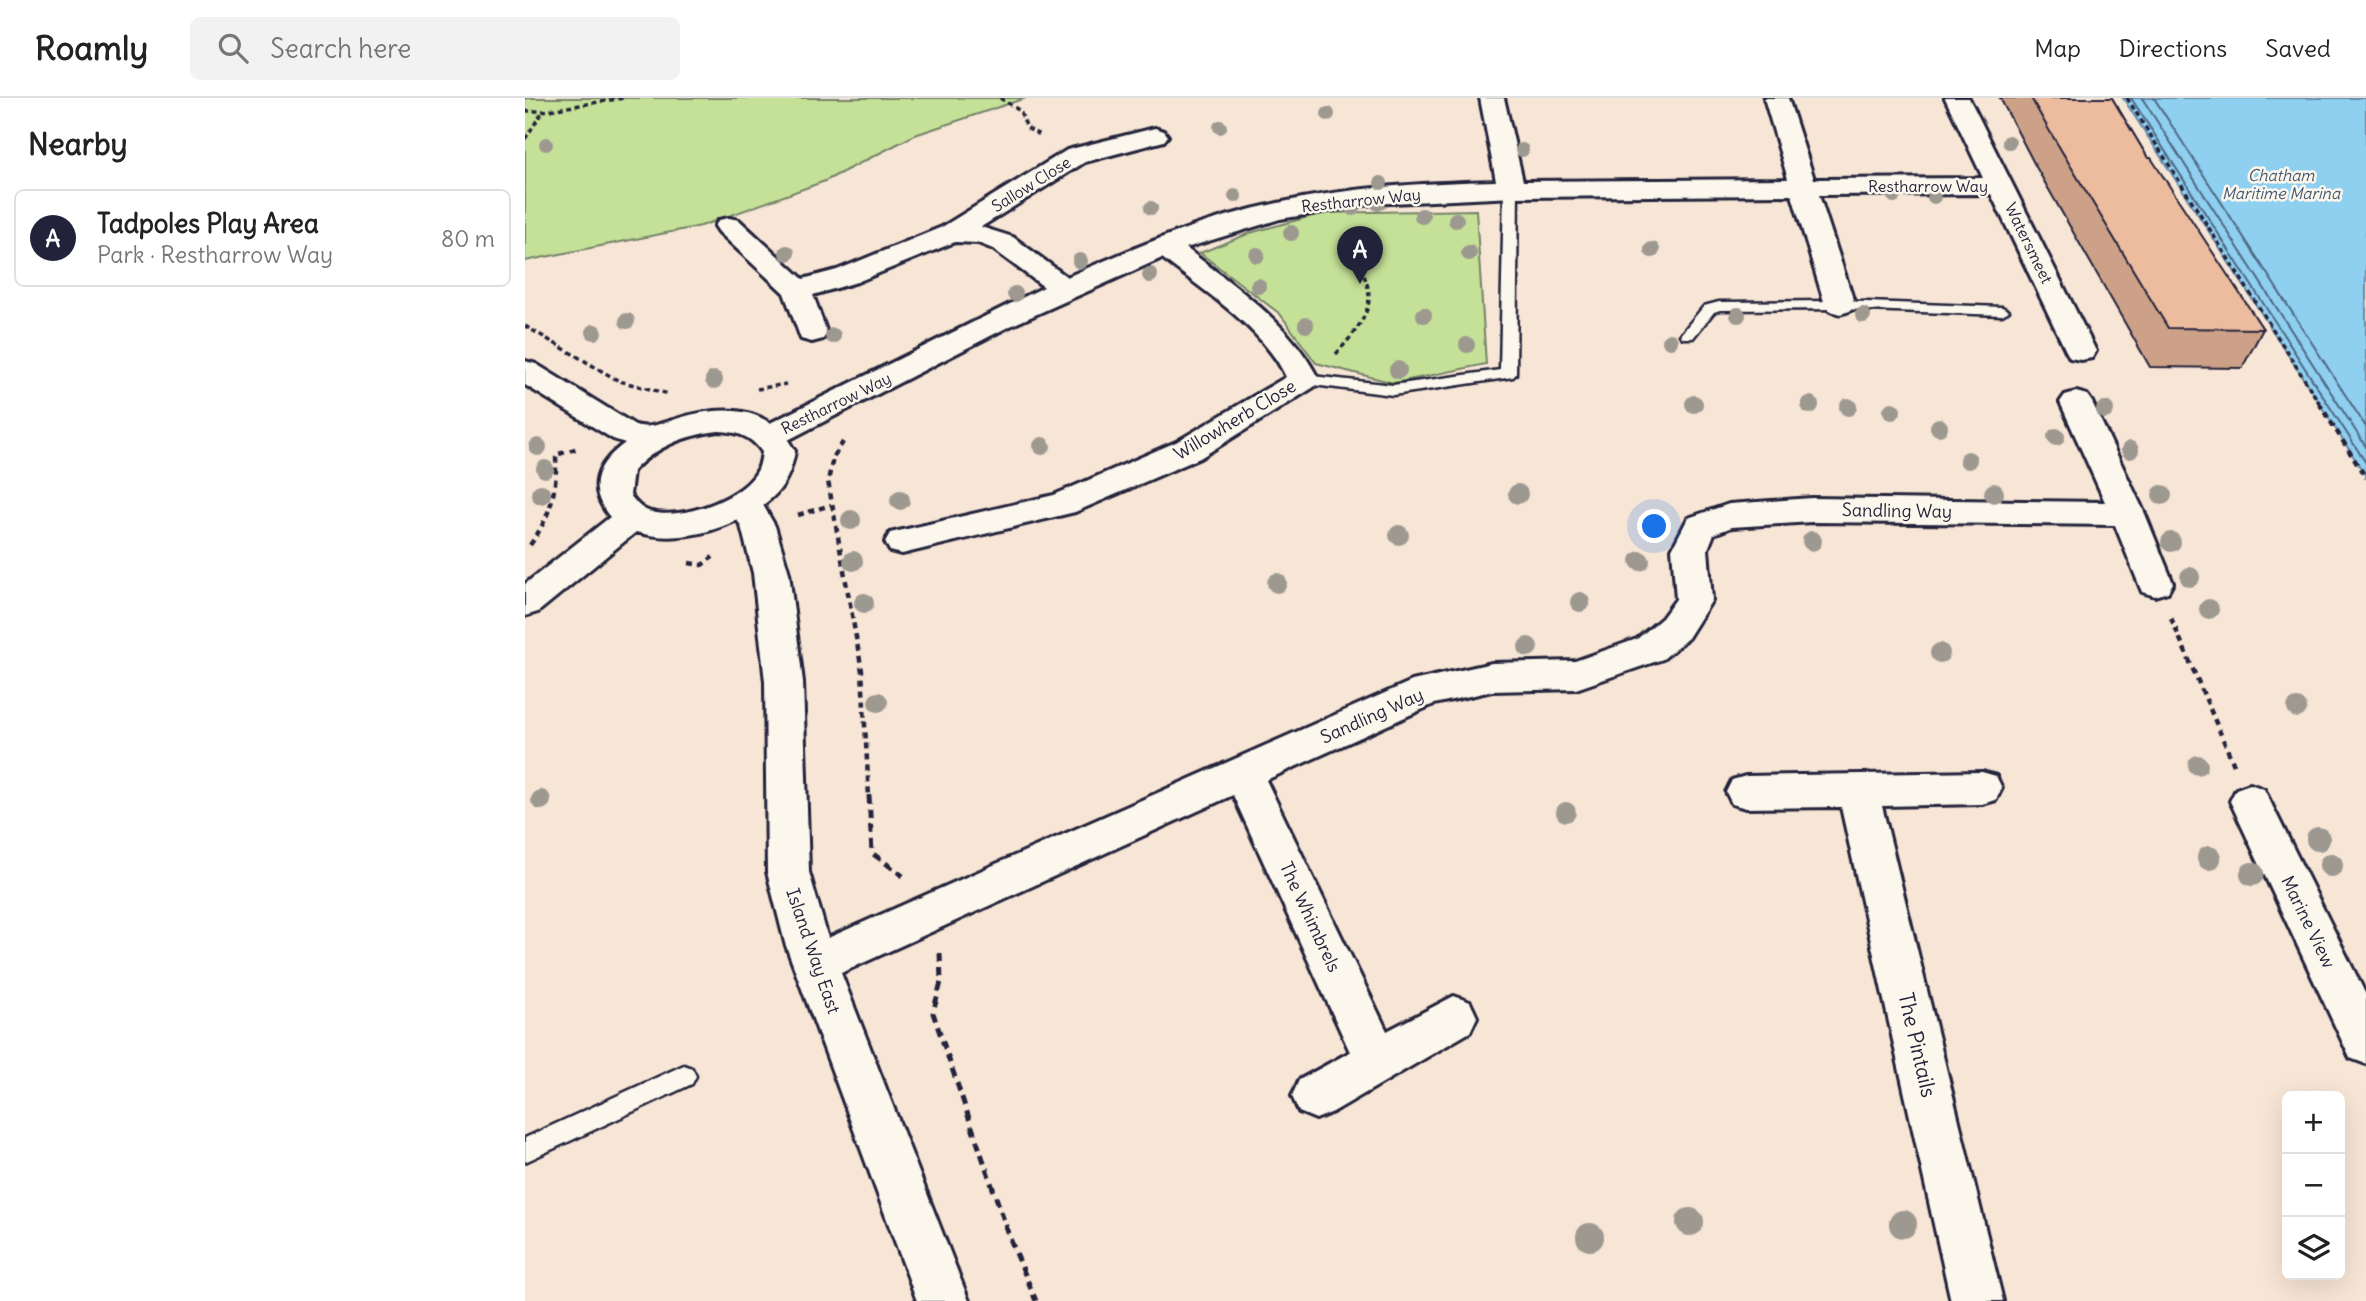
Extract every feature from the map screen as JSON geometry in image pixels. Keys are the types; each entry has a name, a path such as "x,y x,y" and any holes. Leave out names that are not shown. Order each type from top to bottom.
{"street":[{"path":"1492,98 1511,189"},
{"path":"1776,98 1840,305"},
{"name":"Watersmeet","path":"1957,98 2081,351"},
{"name":"Sallow Close","path":"797,290 848,276 952,233 1076,156 1155,136"},
{"name":"Restharrow Way","path":"771,436 1065,289 1165,246 1234,223 1324,202 1393,194 1511,189 2001,186"},
{"path":"729,226 797,290 812,333"},
{"name":"Sallow Close","path":"952,233 982,235 1003,243 1065,289"},
{"name":"Willowherb Close","path":"902,542 1063,504 1188,450 1303,380 1299,366 1255,319 1165,246"},
{"path":"525,371 624,432 650,440"},
{"path":"2075,402 2128,514 2155,583"},
{"path":"705,421 730,421 753,425 771,436 779,451 774,475 745,503 718,516 678,525 649,524 619,509 611,494 612,482 621,464 650,440 677,428 705,421"},
{"name":"Island Way East","path":"745,503 758,526 771,573 784,682 788,872 815,964 943,1301"},
{"name":"Sandling Way","path":"815,964 1426,691 1492,677 1576,675 1650,649 1675,628 1694,600 1690,549 1700,526 1729,516 1812,510 2128,514"},
{"path":"525,603 631,517"},
{"name":"The Whimbrels","path":"1243,774 1377,1060"},
{"path":"1746,792 1982,788"},
{"name":"The Pintails","path":"1857,790 1977,1301"},
{"name":"Marine View","path":"2250,801 2366,1043"},
{"path":"1316,1096 1454,1017"}],"lane":[{"path":"1303,380 1392,390 1508,374 1511,189"},
{"path":"1688,335 1709,309 1719,306 1840,305 2002,311"},
{"path":"525,1150 684,1076"}],"path":[{"path":"525,111 543,111 624,98"},
{"path":"1000,98 1020,111 1027,128 1076,156"},
{"path":"2127,98 2366,478"},
{"path":"525,138 543,111"},
{"path":"1303,380 1325,365 1359,330 1371,309 1371,297 1363,272 1324,202"},
{"path":"525,326 619,381 672,394"},
{"path":"750,390 796,382 808,418 854,430 833,458 828,481 862,671 872,853 902,876 926,915 941,956 941,982 933,1013 1011,1241 1036,1301"},
{"path":"2155,583 2250,801"}],"green space":[{"path":"525,98 1026,98 915,135 825,181 701,226 525,261"},
{"path":"1476,210 1486,364 1394,383 1316,363 1280,314 1200,253 1250,233 1323,213"}],"water":[{"name":"Chatham Maritime Marina","path":"2123,98 2366,98 2366,476"}],"building":[{"path":"2031,98 2112,98 2148,158 2151,158 2263,329 2168,328"}],"place":[{"name":"Tadpoles Play Area","path":"1360,284"}]}
